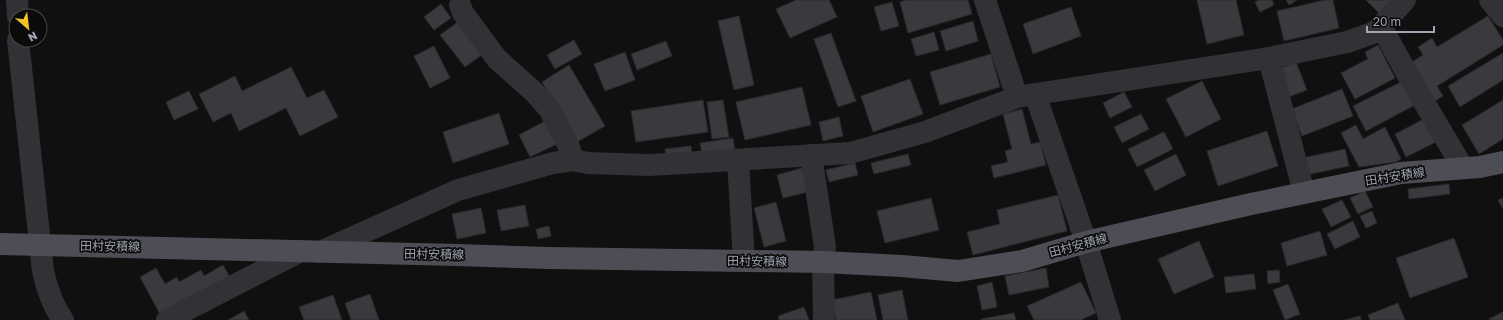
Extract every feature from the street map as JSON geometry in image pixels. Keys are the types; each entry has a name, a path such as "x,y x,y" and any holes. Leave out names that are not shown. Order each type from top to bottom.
{"main road":[{"name":"田村安積線","path":"0,244 549,258 823,262 902,266 958,271 1022,260 1086,242 1304,193 1401,173 1480,167 1503,162"}],"street":[{"path":"985,0 1026,95 1086,242 1110,320"},
{"path":"167,320 310,252 458,190 553,162 573,160 588,163 649,165 850,152 893,142 925,132 1026,95 1268,58 1347,42 1373,33 1405,0"},
{"path":"1490,0 1503,16"},
{"path":"460,5 463,13 497,59 534,92 550,110 573,160"},
{"path":"1381,26 1404,70 1463,168"},
{"path":"19,48 43,271 56,310 64,320"},
{"path":"1268,58 1304,193"},
{"path":"811,155 825,247 823,262 824,320"},
{"path":"738,160 744,261"}],"building":[{"path":"796,0 829,0 837,17 790,38 776,9"},
{"path":"906,0 968,0 972,14 908,33 900,2"},
{"path":"1197,0 1236,0 1244,35 1207,44"},
{"path":"1259,0 1272,0 1274,5 1260,12 1255,2"},
{"path":"1286,0 1297,0 1289,5"},
{"path":"1325,0 1333,0 1339,28 1284,41 1277,11"},
{"path":"1366,0 1392,0 1379,13"},
{"path":"892,2 899,26 881,31 874,7"},
{"path":"441,4 451,18 434,30 424,17"},
{"path":"1071,7 1081,36 1033,54 1023,24"},
{"path":"739,16 754,85 734,90 718,21"},
{"path":"1488,16 1503,40 1503,45 1437,86 1443,96 1432,103 1409,64 1423,55 1418,47 1432,38 1437,47"},
{"path":"973,21 978,41 946,51 940,31"},
{"path":"458,22 483,54 465,67 440,35"},
{"path":"934,32 939,50 916,56 911,39"},
{"path":"831,33 856,101 838,107 814,39"},
{"path":"574,40 582,54 555,69 547,55"},
{"path":"666,41 672,56 637,70 631,54"},
{"path":"1378,45 1395,78 1355,99 1341,73 1368,59 1365,52"},
{"path":"434,46 450,78 430,88 414,56"},
{"path":"625,52 635,80 605,91 594,64"},
{"path":"1503,53 1503,80 1460,107 1448,86"},
{"path":"991,54 1000,87 940,105 930,72"},
{"path":"1296,62 1307,90 1289,97 1278,69"},
{"path":"569,65 605,126 577,142 542,82"},
{"path":"291,67 307,98 324,90 338,117 300,136 286,108 239,131 231,113 213,122 199,94 235,76 242,91"},
{"path":"910,79 923,114 873,132 861,96"},
{"path":"1202,81 1221,119 1186,137 1166,99"},
{"path":"1403,81 1415,105 1366,131 1353,106"},
{"path":"802,87 811,125 745,140 736,102"},
{"path":"1342,89 1353,116 1302,136 1292,109"},
{"path":"189,91 198,109 174,120 166,102"},
{"path":"1124,92 1132,107 1110,118 1103,103"},
{"path":"703,100 708,132 636,142 631,111"},
{"path":"723,100 729,137 712,139 707,102"},
{"path":"1503,100 1503,139 1479,154 1462,125"},
{"path":"1022,109 1031,144 1040,142 1046,165 994,178 991,166 1008,162 1005,151 1012,149 1003,114"},
{"path":"499,113 509,144 453,163 443,132"},
{"path":"1141,114 1149,129 1122,143 1114,127"},
{"path":"839,117 843,136 823,141 819,122"},
{"path":"1426,118 1438,141 1406,157 1395,134"},
{"path":"545,121 557,144 530,157 519,135"},
{"path":"1356,125 1363,139 1385,127 1401,159 1396,162 1359,167 1341,133"},
{"path":"1267,131 1278,166 1218,186 1207,151"},
{"path":"1164,132 1173,149 1137,167 1128,149"},
{"path":"733,138 735,151 702,155 700,143"},
{"path":"691,146 692,155 666,159 665,149"},
{"path":"1345,149 1349,166 1306,175 1302,158"},
{"path":"908,154 911,165 874,174 871,163"},
{"path":"1176,154 1186,175 1155,191 1144,170"},
{"path":"855,163 858,175 829,182 826,170"},
{"path":"802,168 808,192 783,198 777,175"},
{"path":"1449,184 1450,194 1409,199 1408,189"},
{"path":"1365,191 1373,207 1358,214 1350,198"},
{"path":"1058,195 1067,231 973,255 967,232 1000,224 997,210"},
{"path":"931,198 939,230 885,243 877,211"},
{"path":"1503,198 1503,209 1498,200"},
{"path":"1342,200 1351,217 1331,227 1322,209"},
{"path":"776,202 786,241 764,247 754,208"},
{"path":"525,205 529,226 501,231 497,210"},
{"path":"481,208 486,233 457,239 452,214"},
{"path":"1372,211 1377,223 1366,228 1360,216"},
{"path":"1353,221 1360,237 1335,249 1327,234"},
{"path":"549,226 551,236 538,239 536,229"},
{"path":"1320,231 1327,255 1287,266 1281,243"},
{"path":"1454,238 1468,277 1410,298 1396,258"},
{"path":"1199,241 1214,277 1174,294 1158,259"},
{"path":"223,265 232,281 162,318 140,277 156,268 165,284 177,277 179,282 201,270 204,276"},
{"path":"1046,268 1049,287 1009,295 1005,276"},
{"path":"1279,270 1280,282 1268,284 1267,271"},
{"path":"1254,274 1256,289 1226,293 1224,277"},
{"path":"992,282 997,307 982,310 977,286"},
{"path":"1081,282 1096,313 1081,320 1034,320 1027,306"},
{"path":"1288,284 1300,314 1285,320 1273,290"},
{"path":"902,290 908,320 883,320 878,295"},
{"path":"871,292 877,320 836,320 832,300"},
{"path":"370,294 379,320 351,320 345,303"},
{"path":"333,295 342,320 304,320 299,307"},
{"path":"1398,303 1405,320 1370,320 1368,315"},
{"path":"804,307 809,320 779,320 778,316"},
{"path":"244,311 249,320 228,320"},
{"path":"1503,312 1503,320 1489,319"},
{"path":"1014,313 1016,320 981,320 981,319"},
{"path":"1360,316 1361,320 1345,320"}]}
